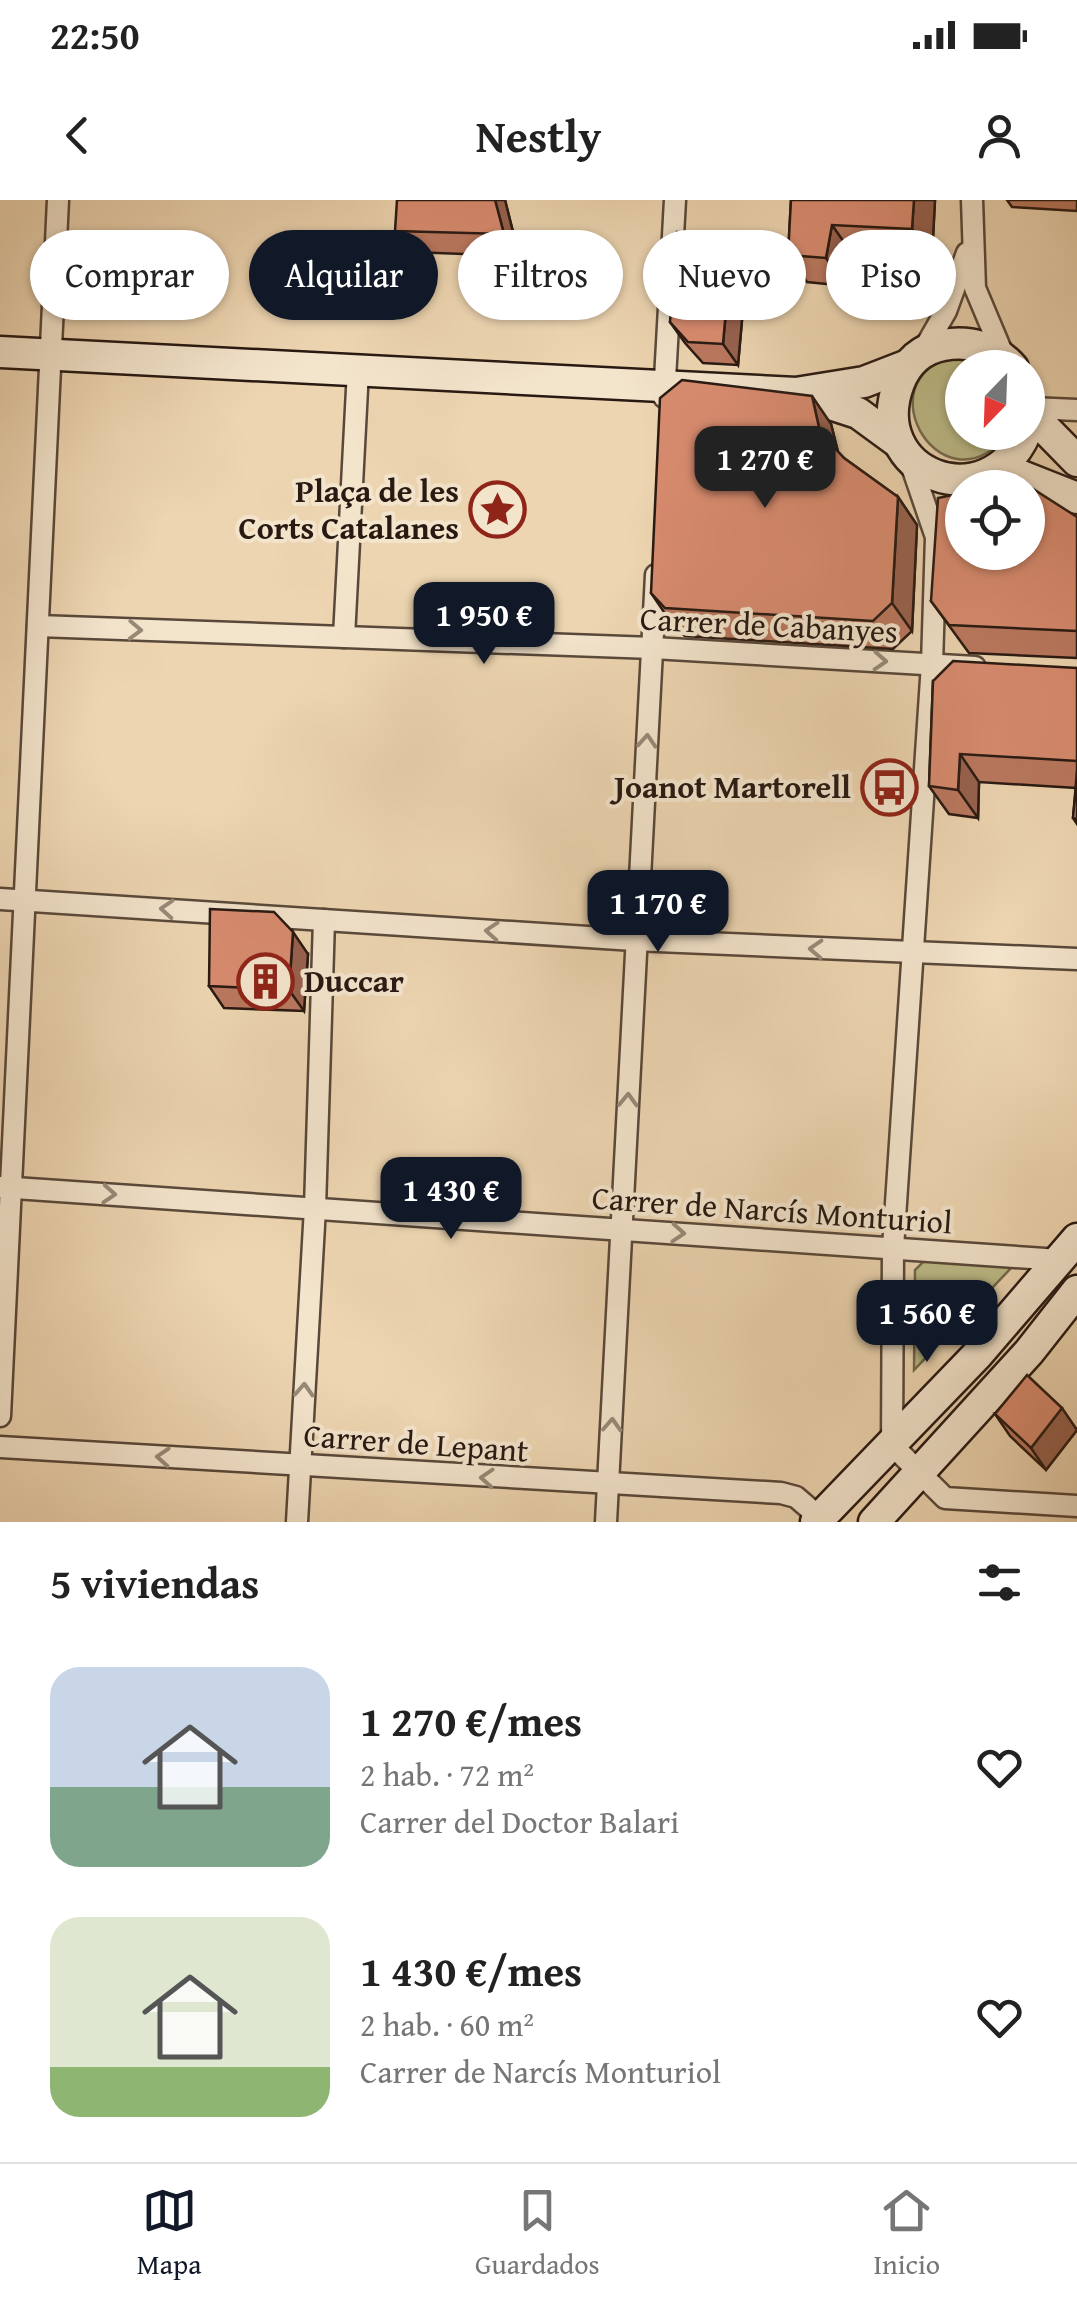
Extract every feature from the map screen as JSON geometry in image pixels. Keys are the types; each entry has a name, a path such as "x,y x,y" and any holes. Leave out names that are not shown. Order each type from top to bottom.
{"main road":[{"path":"0,352 796,393 864,382 915,358 966,343 981,350"},
{"path":"905,452 891,413 915,358"},
{"path":"796,393 858,413 945,478"},
{"path":"1045,432 1077,461"},
{"path":"998,470 1010,450"},
{"path":"1001,468 1077,498"},
{"path":"821,1520 1072,1244"},
{"path":"874,1522 1077,1291"}],"street":[{"path":"0,1416 6,1187 28,900 58,200"},
{"path":"663,424 675,200"},
{"path":"972,200 975,288 1003,350"},
{"path":"915,358 955,290 971,231"},
{"path":"344,637 358,370"},
{"path":"1045,414 1077,410"},
{"path":"905,452 936,537 932,664 894,1248 892,1446 918,1476 945,1498 1077,1506"},
{"path":"936,537 945,520"},
{"path":"606,1522 657,555"},
{"name":"Carrer de Cabanyes","path":"38,626 652,648 1005,669"},
{"path":"0,899 634,940 1077,959"},
{"path":"297,1522 315,1208 324,920"},
{"name":"Carrer de Narcís Monturiol","path":"6,1187 894,1248 1072,1244"},
{"name":"Carrer de Lepant","path":"0,1447 609,1486 781,1493 796,1497 821,1520"}],"shaded area":[{"path":"945,362 945,450 989,450 983,455 957,459 935,449 920,430 913,407 917,384 934,365"},
{"path":"926,1259 1013,1266 914,1370 915,1270"}],"building":[{"path":"397,200 495,200 503,230 458,233 395,230"},
{"path":"791,200 914,200 912,229 832,225 831,230 826,230 826,258 806,256 806,230 789,230"},
{"path":"725,320 723,344 688,342 670,322"},
{"path":"682,380 812,396 820,432 844,458 898,497 892,603 873,621 665,608 651,593 660,398"},
{"path":"1045,496 1077,517 1077,631 949,625 931,601 938,498 945,497 945,570 1045,570"},
{"path":"953,661 1077,668 1077,761 960,754 958,790 929,786 933,681"},
{"path":"1077,771 1077,819 1073,818"},
{"name":"Duccar","path":"210,909 274,912 293,932 289,990 209,986"},
{"path":"1027,1375 1062,1408 1031,1448 995,1414"}],"place":[{"name":"Plaça de les Corts Catalanes","path":"498,509"},
{"name":"Joanot Martorell","path":"890,787"},
{"name":"Duccar","path":"265,981"}]}
